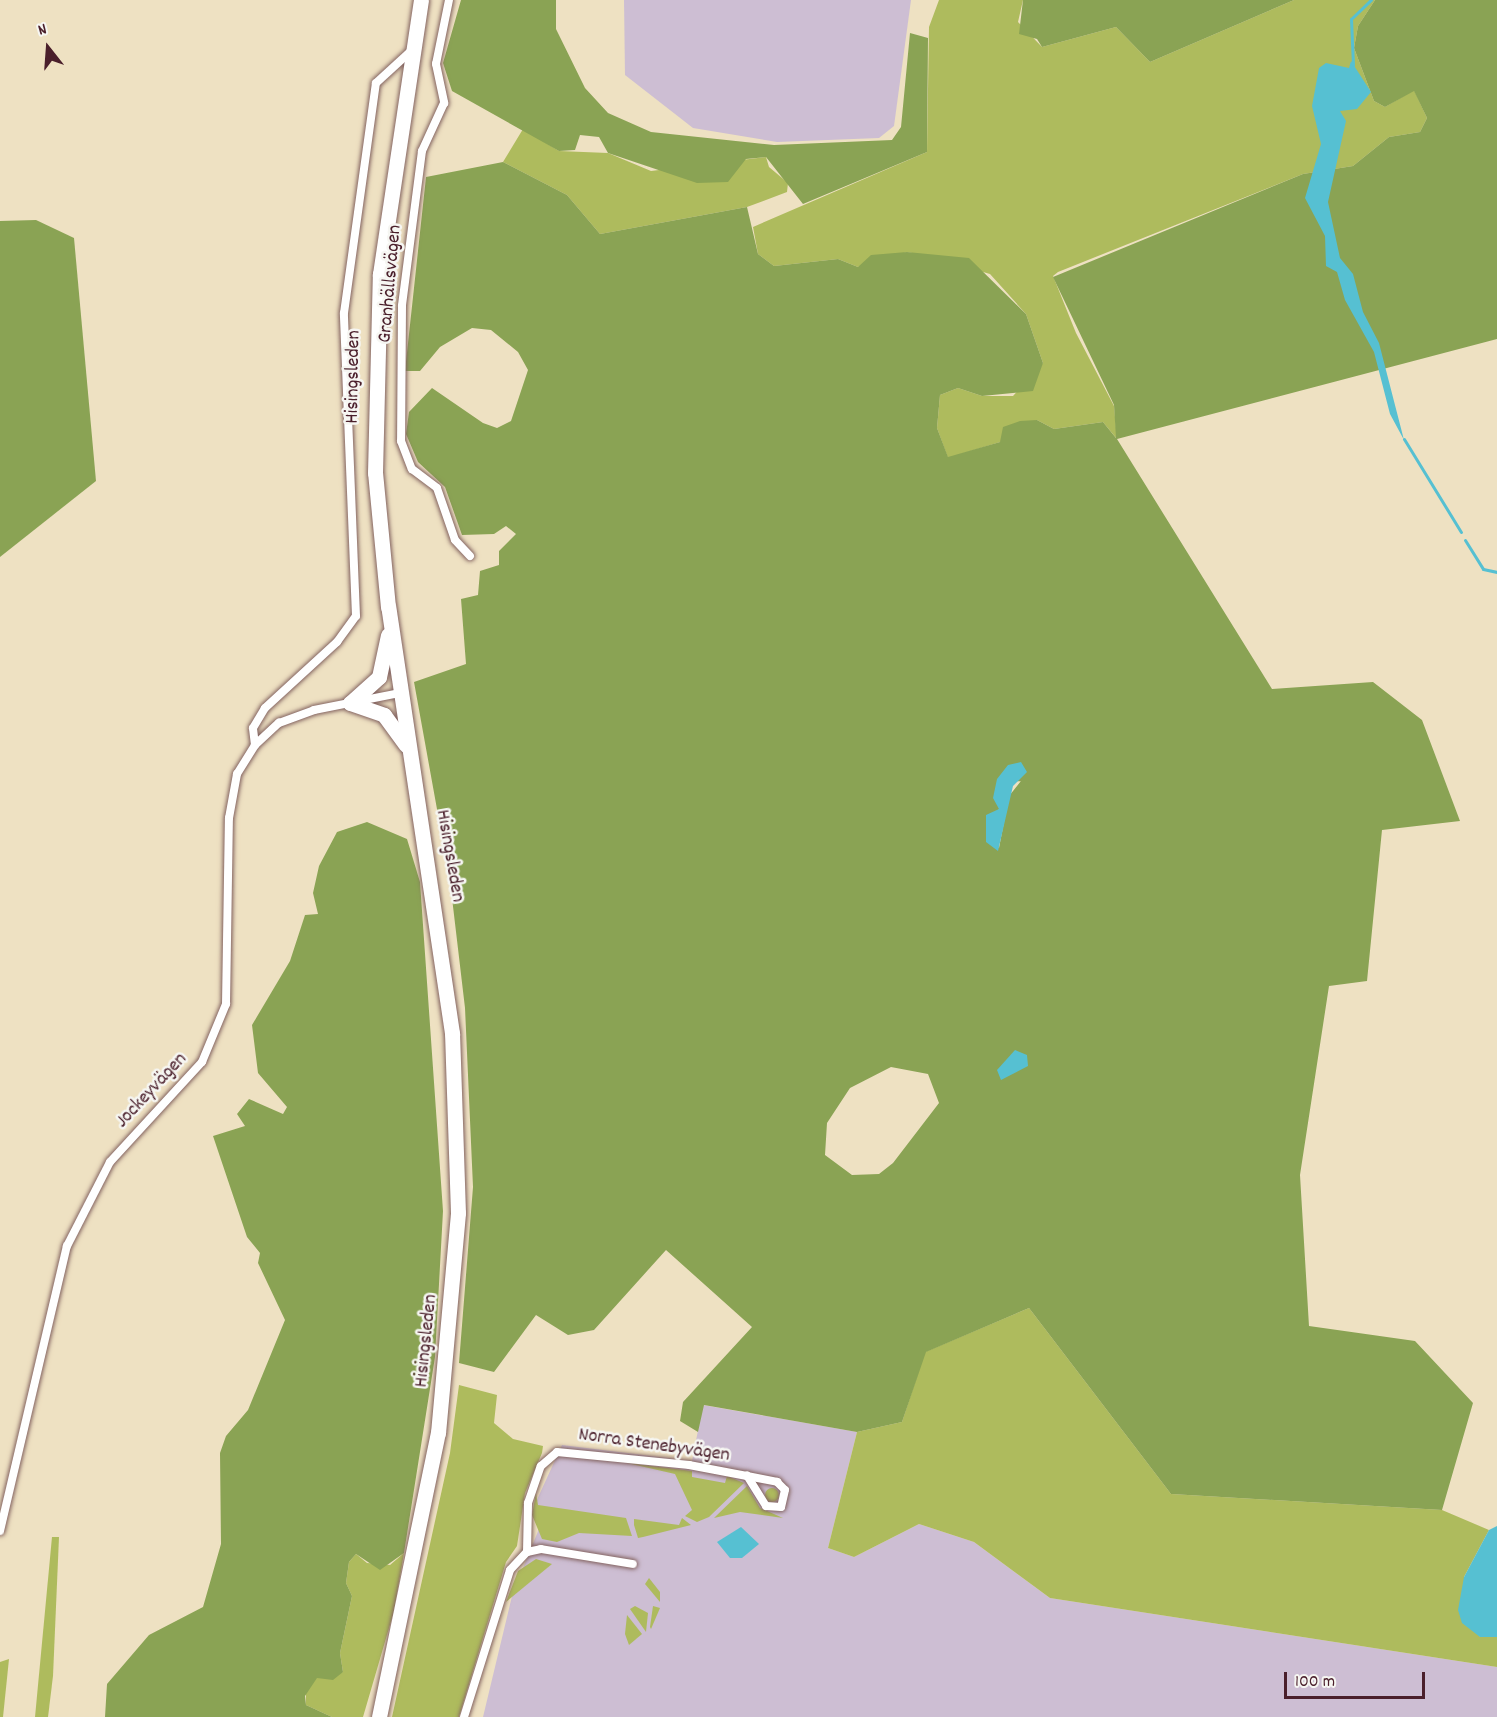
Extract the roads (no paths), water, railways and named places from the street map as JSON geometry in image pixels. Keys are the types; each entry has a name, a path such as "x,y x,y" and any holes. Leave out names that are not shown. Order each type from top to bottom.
{"highway":[{"name":"Hisingsleden","path":"379,1717 438,1433 458,1212 452,1033 390,623 375,473 374,356 388,208 421,0"},
{"path":"390,623 379,677 350,703 384,715 409,750"}],"street":[{"name":"Granhällsvägen","path":"449,0 436,63 444,103 422,151 402,306 401,441 412,469 436,488 455,540 470,556"},
{"path":"255,745 253,728 265,708 337,642 356,616 344,313 375,83 412,50"},
{"name":"Jockeyvägen","path":"0,1531 67,1246 110,1162 182,1087 202,1062 220,1023 231,970 232,794 255,745 293,716 400,693"},
{"name":"Norra Stenebyvägen","path":"527,1552 528,1503 541,1466 557,1452 747,1476 777,1482 785,1490 781,1507 766,1506 747,1476"},
{"path":"464,1717 510,1570 527,1552 540,1549 633,1564"}],"water":[{"path":"1351,61 1371,92 1357,109 1340,111 1346,121 1328,202 1340,258 1353,274 1363,312 1379,343 1404,440 1390,414 1374,352 1345,300 1337,272 1326,266 1325,236 1305,198 1321,144 1312,106 1319,68 1326,63 1349,68"},
{"path":"1021,762 1027,772 1013,786 998,851 986,842 986,815 999,809 993,798 997,779 1008,765"},
{"path":"1015,1050 1027,1055 1028,1066 1001,1080 997,1070"},
{"path":"1497,1526 1497,1637 1480,1637 1462,1623 1458,1610 1464,1577 1489,1530"},
{"path":"741,1527 759,1544 742,1558 730,1558 717,1542"}],"waterway":[{"path":"1353,65 1351,19 1371,0"},
{"path":"1404,439 1461,532"},
{"path":"1465,540 1483,569 1497,572"}]}
